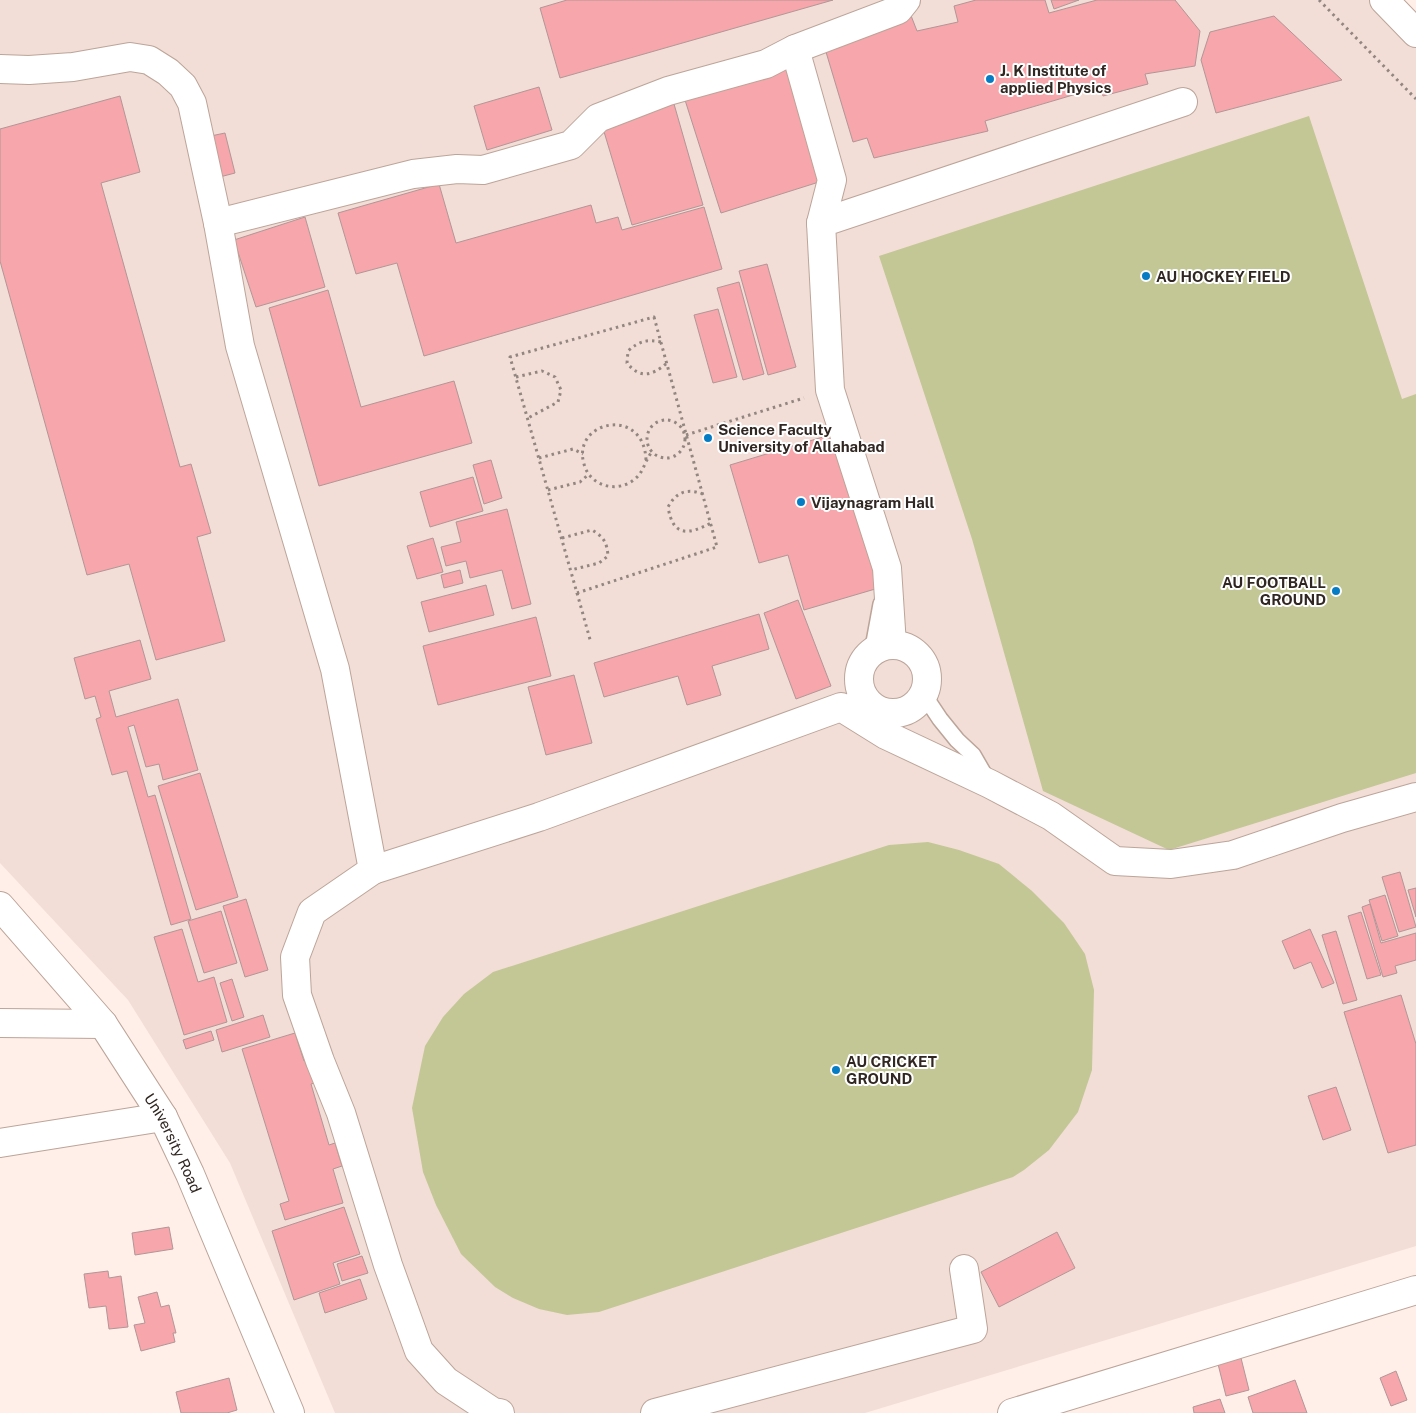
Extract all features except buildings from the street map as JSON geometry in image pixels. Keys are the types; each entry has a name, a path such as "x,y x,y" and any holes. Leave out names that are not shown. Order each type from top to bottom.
{"street":[{"path":"218,223 413,174 457,169 483,170 571,145 598,118 668,91 766,64 795,49 898,10 906,0"},
{"path":"1384,0 1416,33"},
{"path":"795,49 832,180 821,223 830,390 887,568 882,649"},
{"path":"0,69 29,70 73,67 130,57 149,60 168,72 182,86 192,103 218,223 240,346 335,669 374,870"},
{"path":"821,223 1183,102"},
{"path":"500,1413 493,1412 446,1381 419,1351 388,1265 341,1113 320,1061 297,995 295,957 312,912 374,870 539,817 852,700 884,712 896,713 907,710 917,704 924,694 927,672 922,661 914,652 904,647 882,649 865,661 852,700"},
{"path":"852,700 886,735 990,784 1051,816 1115,861 1171,864 1233,855 1342,818 1416,797"},
{"name":"University Road","path":"0,906 104,1024 163,1116 190,1174 290,1413"},
{"path":"0,1022 104,1024"},
{"path":"0,1143 163,1116"},
{"path":"655,1413 973,1329 964,1269"},
{"path":"1012,1413 1416,1290"}],"lane":[{"path":"924,694 952,733 973,755 990,784"}],"path":[{"path":"1319,0 1416,99"},
{"path":"577,593 718,547 654,316 510,357 591,643"},
{"path":"661,342 645,340 636,344 628,351 627,363 634,372 647,374 660,369 667,363"},
{"path":"516,377 542,371 555,377 561,390 558,402 528,418"},
{"path":"687,435 830,390"},
{"path":"667,420 679,424 687,435 684,448 676,457 663,459 652,452 647,440 647,434 654,424 667,420"},
{"path":"647,434 636,432 617,424 607,425 598,429 590,435 585,444 584,464 596,482 618,488 637,478 652,452"},
{"path":"636,432 642,440 646,460"},
{"path":"539,458 573,449 583,454"},
{"path":"548,490 580,482 589,474"},
{"path":"704,494 692,490 672,499 668,507 670,521 677,529 689,532 711,523"},
{"path":"562,538 592,530 602,536 607,544 608,556 599,563 571,570"}],"shaded area":[{"name":"Science Faculty University of Allahabad","path":"0,0 1404,0 1416,14 1416,1246 865,1413 335,1413 230,1163 128,1000 0,863"}],"green space":[{"path":"1309,116 1402,399 1416,394 1416,773 1169,850 1043,791 972,539 879,256"},
{"path":"928,842 959,850 999,864 1032,891 1064,923 1085,954 1094,990 1092,1070 1078,1112 1049,1150 1013,1177 599,1312 567,1315 539,1309 513,1298 495,1287 461,1254 436,1205 423,1172 412,1108 425,1046 443,1017 464,994 493,972 889,845"}],"place":[{"name":"J. K Institute of applied Physics","path":"990,79"},
{"name":"AU HOCKEY FIELD","path":"1146,276"},
{"name":"Science Faculty University of Allahabad","path":"708,438"},
{"name":"Vijaynagram Hall","path":"801,502"},
{"name":"AU FOOTBALL GROUND","path":"1336,591"},
{"name":"AU CRICKET GROUND","path":"836,1070"}]}
